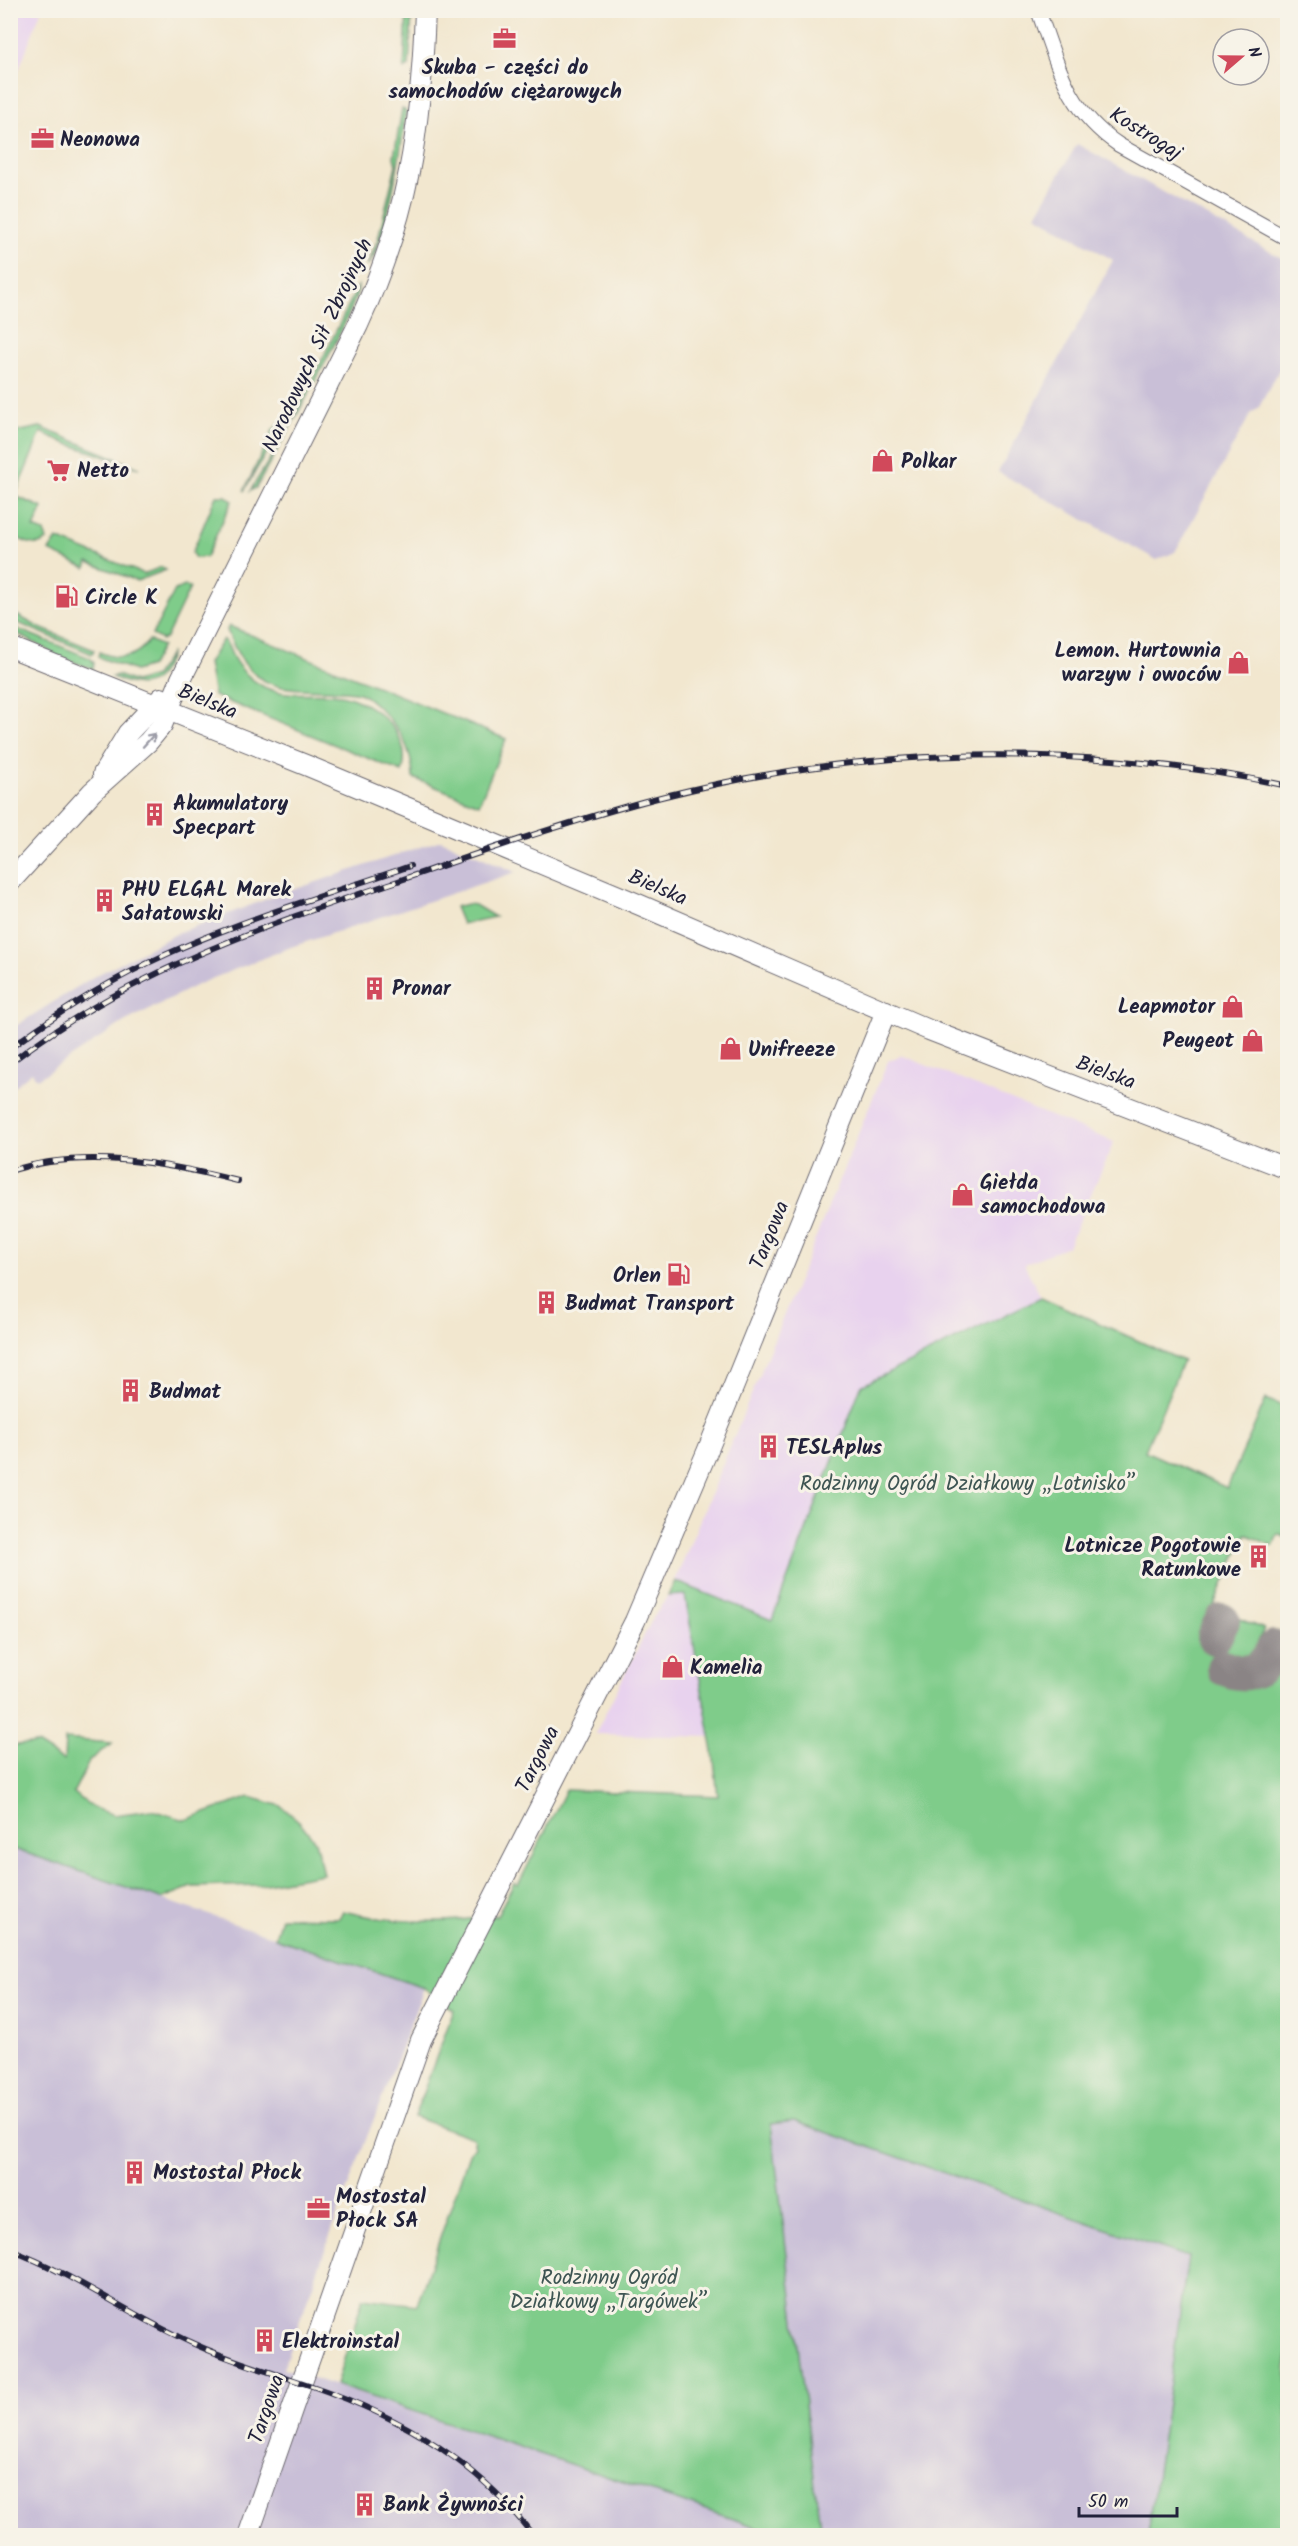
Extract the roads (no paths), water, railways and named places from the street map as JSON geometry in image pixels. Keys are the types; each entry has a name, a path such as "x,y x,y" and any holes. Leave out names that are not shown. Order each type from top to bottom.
{"street":[{"name":"Narodowych Sił Zbrojnych","path":"10,882 92,792 148,742 161,708 180,679 342,358 384,266 401,212 418,125 425,10"},
{"name":"Kostrogaj","path":"1038,10 1065,85 1080,111 1096,128 1119,145 1287,239"},
{"name":"Bielska","path":"10,647 500,846 885,1011 1287,1169"},
{"name":"Targowa","path":"248,2535 417,2050 433,2014 635,1621 707,1452 885,1011"}],"railway":[{"path":"10,1063 54,1031 100,1003 196,955 246,935 347,898 562,826 661,797 738,780 816,767 894,759 1052,756 1131,762 1210,772 1288,786"},
{"path":"10,1048 94,992 160,957 267,914 410,866"},
{"path":"10,1171 67,1160 125,1160 182,1168 238,1181"},
{"path":"10,2250 57,2271 146,2320 204,2348 328,2392 395,2421 456,2459 484,2482 533,2536"}],"place":[{"name":"Skuba - części do samochodów ciężarowych","path":"505,39"},
{"name":"Neonowa","path":"42,139"},
{"name":"Polkar","path":"883,461"},
{"name":"Netto","path":"59,470"},
{"name":"Circle K","path":"67,597"},
{"name":"Lemon. Hurtownia warzyw i owoców","path":"1239,662"},
{"name":"Akumulatory Specpart","path":"155,815"},
{"name":"PHU ELGAL Marek Sałatowski","path":"104,901"},
{"name":"Pronar","path":"374,988"},
{"name":"Leapmotor","path":"1233,1006"},
{"name":"Peugeot","path":"1252,1040"},
{"name":"Unifreeze","path":"730,1049"},
{"name":"Giełda samochodowa","path":"962,1194"},
{"name":"Orlen","path":"679,1275"},
{"name":"Budmat Transport","path":"547,1303"},
{"name":"Budmat","path":"131,1391"},
{"name":"TESLAplus","path":"768,1447"},
{"name":"Lotnicze Pogotowie Ratunkowe","path":"1259,1557"},
{"name":"Kamelia","path":"672,1667"},
{"name":"Mostostal Płock","path":"135,2172"},
{"name":"Mostostal Płock SA","path":"318,2208"},
{"name":"Elektroinstal","path":"264,2341"},
{"name":"Bank Żywności","path":"365,2504"}],"park label":[{"name":"Rodzinny Ogród Działkowy „Lotnisko”","path":"968,1483"},
{"name":"Rodzinny Ogród Działkowy „Targówek”","path":"609,2289"}]}
